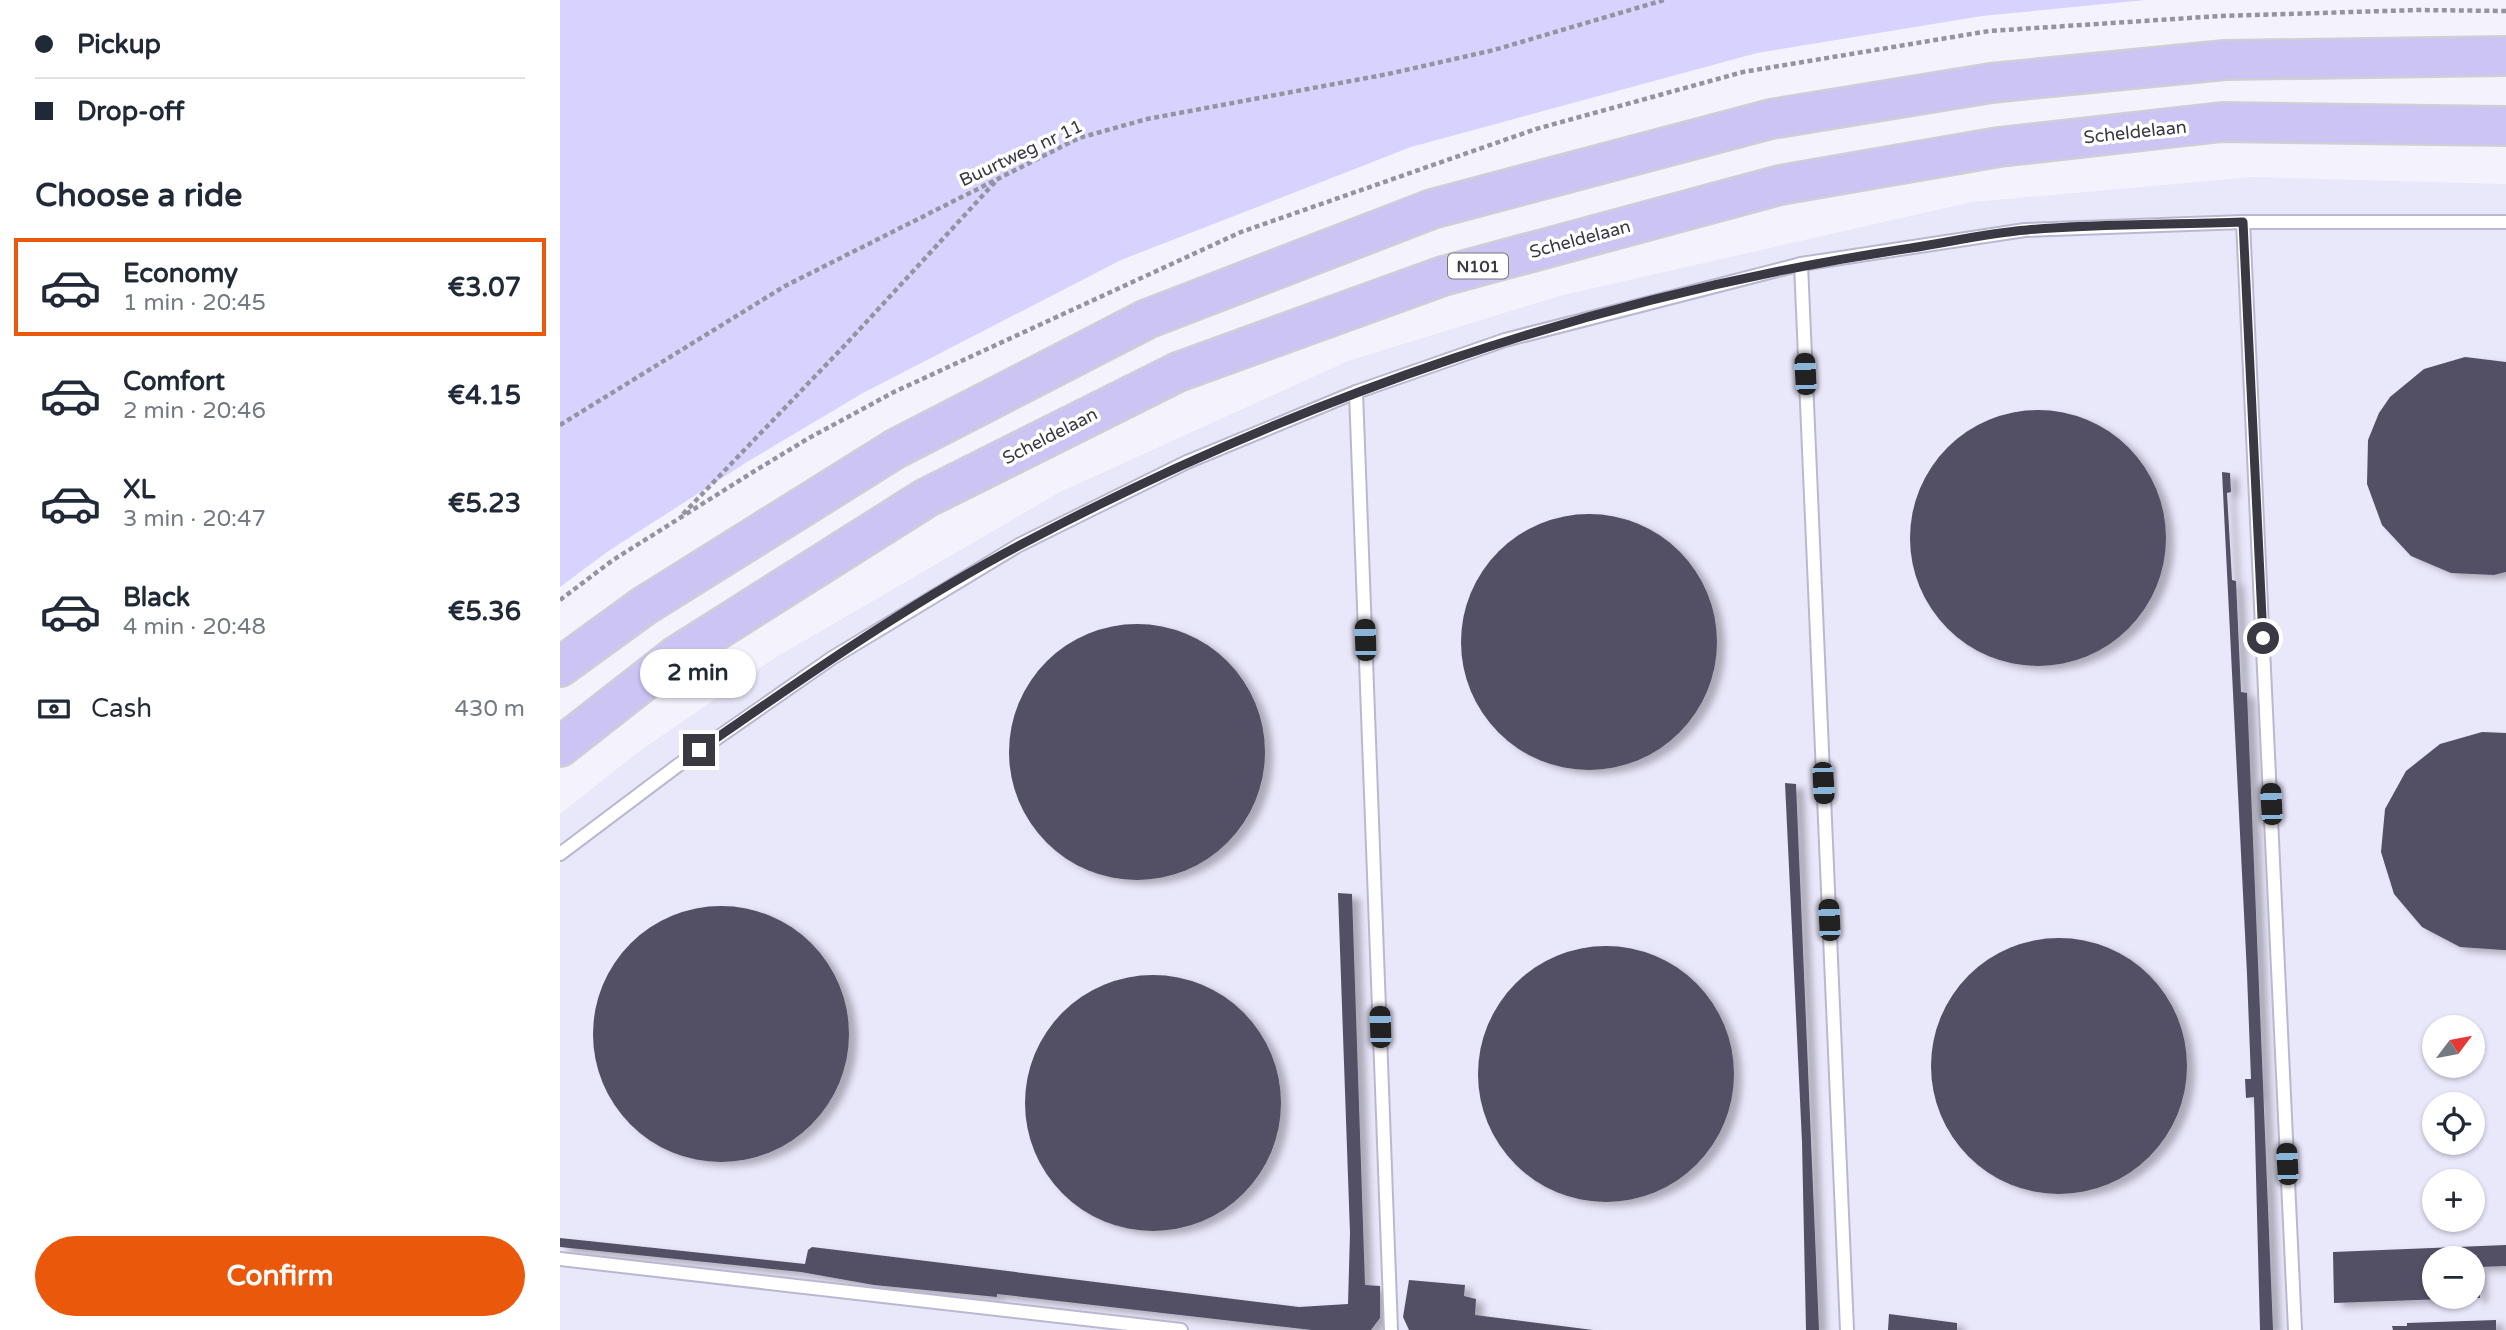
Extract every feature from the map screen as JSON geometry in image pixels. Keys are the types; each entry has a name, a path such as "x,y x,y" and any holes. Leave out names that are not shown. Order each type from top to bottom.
{"main road":[{"path":"560,667 644,606 895,449 1147,319 1432,209 1771,119 1991,83 2225,60 2506,56"},
{"name":"Scheldelaan","path":"560,747 676,656 926,498 1178,372 1443,275 1780,185 1999,147 2222,122 2506,126"}],"lane":[{"path":"560,855 677,766 832,657 1019,545 1187,462 1356,392 1505,340 1801,264 2025,230 2243,222 2506,222"},
{"path":"2243,222 2295,1330"},
{"path":"1801,264 1847,1330"},
{"path":"1356,392 1391,1330"},
{"path":"560,1259 1181,1330"}],"path":[{"name":"Buurtweg nr 11","path":"560,425 785,286 1079,138 1147,119 1388,74 1494,50 1664,0"},
{"path":"677,520 847,343 999,178"}],"shaded area":[{"path":"560,0 2146,0 1982,16 1757,53 1411,147 1121,260 863,393 747,462 607,552 560,587"},
{"path":"2252,177 2506,184 2506,1330 560,1330 560,814 637,753 773,659 1060,492 1348,361 1563,295 1972,202"}],"building":[{"path":"2465,357 2506,362 2506,572 2494,575 2451,573 2411,556 2382,525 2367,484 2368,440 2379,413 2390,397 2424,369"},
{"path":"2038,410 2075,415 2098,425 2129,447 2151,478 2161,501 2166,538 2161,575 2151,598 2129,629 2098,651 2075,661 2038,666 2001,661 1978,651 1947,629 1925,598 1915,575 1910,538 1915,501 1925,478 1947,447 1978,425 2001,415"},
{"path":"2222,472 2230,473 2231,492 2227,493 2232,580 2236,581 2241,692 2247,693 2273,1330 2260,1330 2254,1097 2246,1098 2245,1079 2251,1079 2247,974"},
{"path":"1589,514 1626,520 1649,529 1670,543 1688,561 1707,593 1717,642 1711,679 1702,702 1688,723 1670,741 1638,760 1589,770 1552,764 1529,755 1508,741 1490,723 1471,691 1461,642 1467,605 1476,582 1490,561 1508,543 1540,524"},
{"path":"1124,624 1150,624 1174,629 1197,639 1228,661 1244,681 1260,715 1265,752 1260,789 1244,823 1228,843 1208,859 1174,875 1150,880 1124,880 1100,875 1077,865 1046,843 1030,823 1014,789 1009,765 1009,739 1014,715 1024,692 1046,661 1066,645 1100,629"},
{"path":"2482,732 2506,733 2506,950 2460,947 2422,927 2394,894 2381,852 2385,809 2406,771 2440,744"},
{"path":"1785,783 1796,784 1819,1330 1806,1330 1802,1142"},
{"path":"1338,893 1352,894 1365,1285 1380,1286 1380,1318 1371,1330 1312,1330 997,1294 997,1297 874,1285 801,1272 560,1247 560,1238 805,1264 808,1250 812,1247 1299,1307 1348,1304 1350,1233"},
{"path":"708,906 734,906 758,911 781,921 812,943 828,963 844,997 849,1034 844,1071 828,1105 812,1125 792,1141 758,1157 734,1162 708,1162 684,1157 661,1147 630,1125 614,1105 598,1071 593,1047 593,1021 598,997 608,974 630,943 650,927 684,911"},
{"path":"2059,938 2096,943 2119,953 2150,975 2172,1006 2182,1029 2187,1066 2182,1103 2172,1126 2150,1157 2119,1179 2096,1189 2059,1194 2022,1189 1999,1179 1968,1157 1946,1126 1936,1103 1931,1066 1936,1029 1946,1006 1968,975 1999,953 2022,943"},
{"path":"1606,946 1643,952 1666,961 1687,975 1705,993 1724,1025 1734,1074 1728,1111 1719,1134 1705,1155 1687,1173 1655,1192 1606,1202 1569,1196 1546,1187 1525,1173 1507,1155 1488,1123 1478,1074 1484,1037 1493,1014 1507,993 1525,975 1557,956"},
{"path":"1140,975 1166,975 1190,980 1213,990 1244,1012 1260,1032 1276,1066 1281,1103 1276,1140 1260,1174 1244,1194 1224,1210 1190,1226 1166,1231 1140,1231 1116,1226 1093,1216 1062,1194 1046,1174 1030,1140 1025,1116 1025,1090 1030,1066 1040,1043 1062,1012 1082,996 1116,980"},
{"path":"2506,1245 2506,1266 2485,1267 2485,1246 2481,1246"},
{"path":"2422,1248 2422,1300 2334,1303 2333,1252"},
{"path":"1409,1280 1465,1285 1464,1296 1476,1299 1475,1315 1593,1330 1409,1330 1403,1317"},
{"path":"1889,1314 1957,1323 1957,1330 1888,1330"},
{"path":"2496,1320 2496,1330 2393,1330 2392,1326 2407,1326 2407,1323"}],"route":[{"path":"699,750 832,657 1019,545 1187,462 1356,392 1505,340 1801,264 2025,230 2243,222 2263,638"}]}
